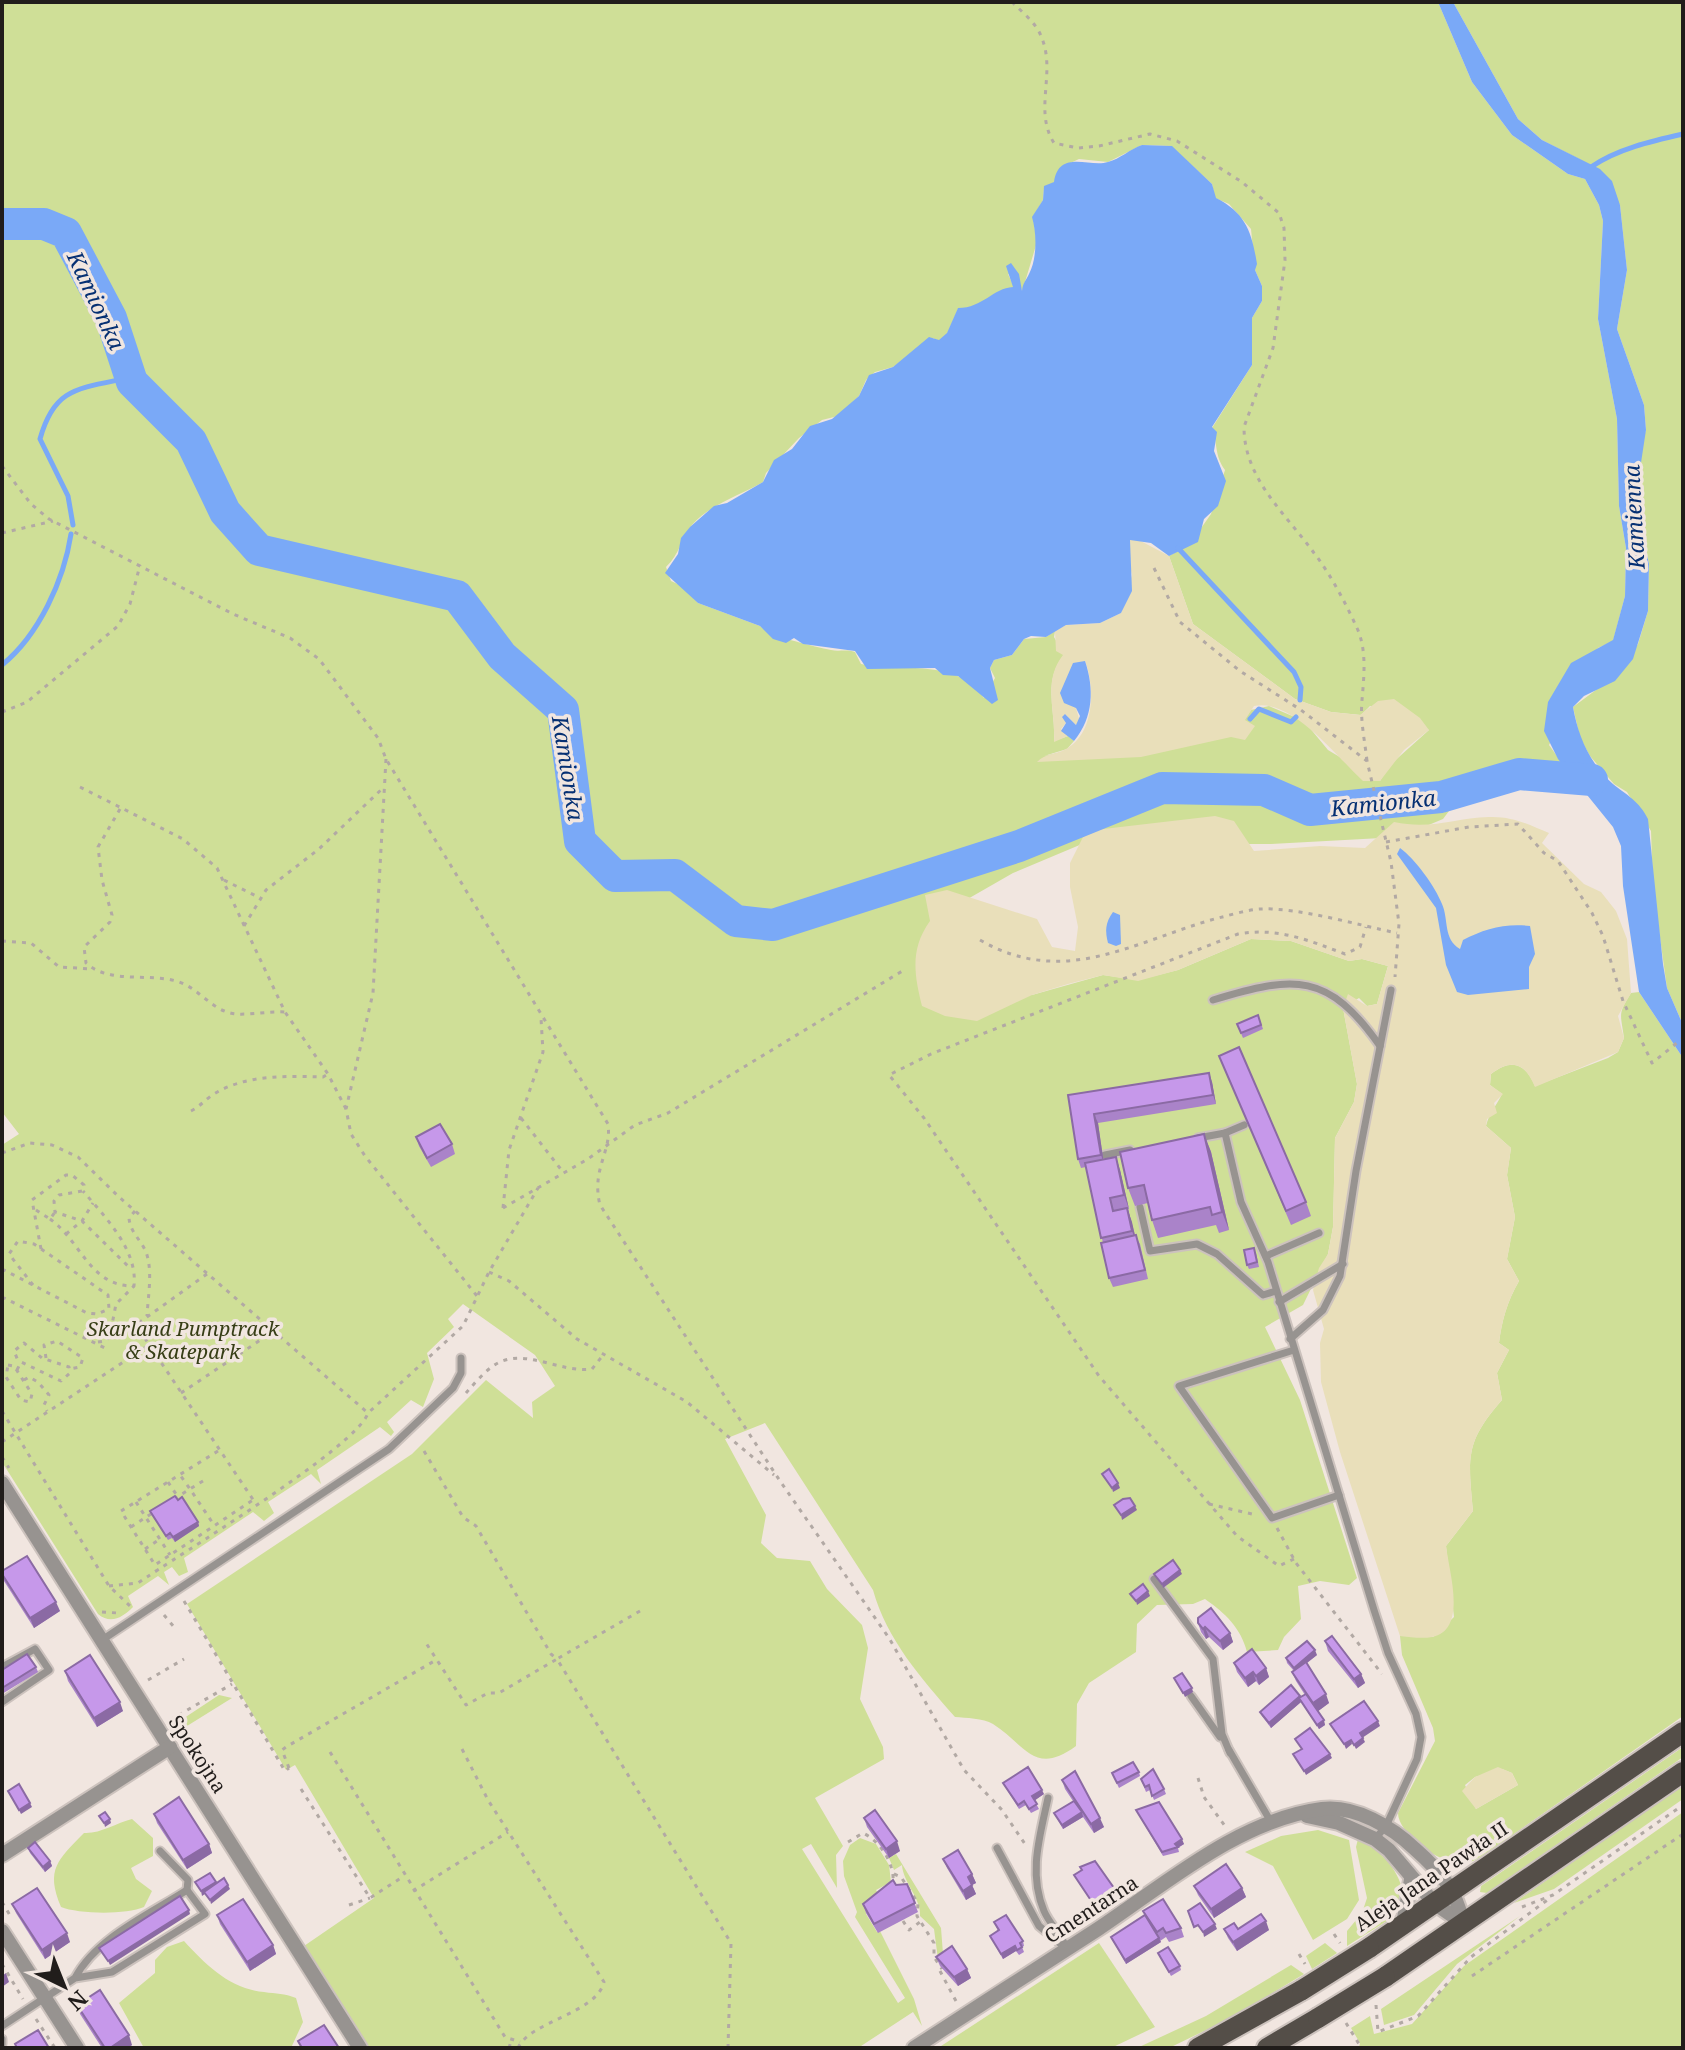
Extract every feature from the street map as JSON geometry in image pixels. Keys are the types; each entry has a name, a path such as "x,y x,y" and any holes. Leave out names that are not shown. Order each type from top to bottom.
{"main road":[{"name":"Aleja Jana Pawła II","path":"1198,2048 1302,1990 1369,1948 1683,1732"},
{"path":"1267,2048 1385,1977 1683,1772"}],"street":[{"name":"Spokojna","path":"2,1483 360,2048"},
{"path":"2,1855 170,1747"},
{"name":"Cmentarna","path":"914,2048 1234,1839 1295,1815 1334,1809 1386,1826 1439,1871 1453,1890 1463,1923"},
{"name":"Cmentarna","path":"1295,1815 1339,1823 1375,1839 1389,1850 1411,1880 1434,1903 1463,1923"},
{"path":"1403,1924 1411,1880"},
{"path":"2,1931 77,2048"}],"lane":[{"path":"1213,1000 1256,987 1296,981 1336,996 1359,1016 1380,1046"},
{"path":"1290,1339 1323,1310 1343,1264 1356,1171 1391,990"},
{"path":"1195,1139 1225,1133 1244,1125"},
{"path":"1225,1133 1241,1202 1266,1256 1385,1643 1416,1714 1420,1750 1386,1826 1375,1839"},
{"path":"1105,1155 1135,1149"},
{"path":"1140,1207 1150,1251 1197,1244 1217,1254 1263,1295 1276,1291"},
{"path":"1266,1256 1319,1233"},
{"path":"1279,1302 1343,1264"},
{"path":"1294,1350 1179,1386 1272,1518 1339,1495"},
{"path":"102,1640 389,1449 453,1388 461,1373 461,1358"},
{"path":"1154,1579 1213,1659 1222,1734 1230,1753"},
{"path":"2,1667 35,1649 49,1670 2,1702"},
{"path":"1191,1696 1271,1822"},
{"path":"1048,1798 1035,1861 1044,1911 1067,1949"},
{"path":"997,1848 1039,1926 1067,1949"},
{"path":"160,1851 188,1880 187,1890 205,1914 215,1919"},
{"path":"75,1978 83,1962 102,1946 187,1890"},
{"path":"2,2026 75,1978 112,1972 205,1914"}],"path":[{"path":"1012,2 1041,35 1047,59 1043,112 1045,126 1054,143 1078,148 1118,142 1137,135 1177,141 1242,182 1279,213 1284,228 1285,260 1273,348 1244,427 1248,460 1275,505 1314,553 1358,631 1365,684 1362,701 1367,761 1386,842 1399,933 1395,977"},
{"path":"2,466 31,504 53,521 141,563 233,614 307,647 359,711 608,1124 597,1178 600,1205 780,1481 889,1638 964,1770 1012,1823 1035,1861"},
{"path":"2,533 53,521"},
{"path":"2,712 27,702 118,626 130,604 133,583 141,563"},
{"path":"1154,568 1180,622 1240,671 1301,710 1367,761"},
{"path":"346,1109 373,993 386,759"},
{"path":"80,787 195,847 224,880 285,1012 328,1074 346,1109 351,1134 365,1156 477,1296"},
{"path":"244,926 260,898 384,787"},
{"path":"93,969 86,963 84,947 110,922 112,915 102,880 98,847 121,808"},
{"path":"1386,842 1469,827 1518,824 1544,853 1558,861 1592,913 1603,936 1623,1001 1652,1063 1683,1038"},
{"path":"224,880 260,898"},
{"path":"980,940 1001,952 1043,962 1076,962 1107,957 1179,929 1260,909 1399,933"},
{"path":"1294,1559 1279,1566 1257,1553 1209,1504 1099,1376 924,1118 889,1075 931,1054 1238,934 1261,929 1291,934 1345,954 1360,947 1366,927"},
{"path":"2,941 31,943 59,967 177,981 192,986 219,1007 237,1014 285,1012"},
{"path":"541,1015 543,1052 509,1150 503,1208 604,1148 635,1125 668,1113 904,970"},
{"path":"191,1111 212,1095 245,1082 274,1076 323,1077 328,1074"},
{"path":"521,1118 564,1173"},
{"path":"2,1153 30,1143 62,1148 87,1164 135,1211 368,1413"},
{"path":"41,1249 32,1200 36,1194 66,1175 78,1178 84,1185 82,1191"},
{"path":"219,1450 121,1511 155,1565 214,1525 312,1467 360,1427 368,1413 463,1326 489,1272 538,1188"},
{"path":"82,1191 122,1242 134,1286"},
{"path":"50,1219 55,1212 54,1201 59,1195 82,1191"},
{"path":"66,1234 82,1221 93,1203"},
{"path":"35,1210 66,1234 99,1276 119,1287 134,1286"},
{"path":"135,1211 129,1218 130,1227 144,1247 149,1266 147,1316"},
{"path":"55,1212 82,1221 131,1269"},
{"path":"2,1269 87,1313 97,1314 109,1309 108,1295 24,1240 10,1248 14,1264 33,1285"},
{"path":"489,1272 509,1281 577,1339 687,1402 780,1481"},
{"path":"207,1274 147,1316 140,1322 140,1331 254,1502"},
{"path":"95,1342 106,1341 116,1304 134,1286"},
{"path":"2,1297 105,1348"},
{"path":"110,1332 140,1331"},
{"path":"181,1393 274,1331"},
{"path":"17,1370 19,1363 14,1351 20,1344 47,1360 70,1369 80,1367 83,1358 57,1341 44,1345 47,1360"},
{"path":"2,1442 149,1345"},
{"path":"465,1394 495,1364 532,1359 577,1372 592,1369 604,1354"},
{"path":"19,1363 64,1381 70,1369"},
{"path":"8,1365 17,1370 32,1394 27,1403 19,1397 5,1373 8,1365"},
{"path":"43,1387 46,1374"},
{"path":"24,1380 29,1377 49,1395 44,1405 48,1412"},
{"path":"2,1411 109,1586 126,1599 131,1607 128,1609"},
{"path":"424,1451 463,1517 476,1526 543,1641 731,1943 728,2048"},
{"path":"180,1474 214,1525"},
{"path":"167,1504 203,1481"},
{"path":"168,1482 178,1497"},
{"path":"136,1502 170,1555"},
{"path":"109,1586 138,1583 254,1502"},
{"path":"1209,1504 1272,1518 1294,1559 1378,1670 1407,1695"},
{"path":"131,1527 157,1511"},
{"path":"145,1549 160,1539"},
{"path":"187,1596 183,1604 285,1771 289,1768 282,1750 286,1747 436,1660"},
{"path":"426,1643 466,1705 488,1693 499,1693 640,1611"},
{"path":"157,1616 167,1617 174,1627"},
{"path":"145,1682 184,1659"},
{"path":"165,1714 172,1720 232,1684"},
{"path":"330,1752 505,2037 520,2042 580,2007 604,1986 604,1982 509,1831 462,1749"},
{"path":"1198,1778 1204,1797 1234,1839"},
{"path":"301,1789 370,1898"},
{"path":"1378,2032 1418,2016 1471,1957 1553,1895 1683,1805"},
{"path":"413,1891 509,1831"},
{"path":"848,1842 863,1833 870,1834 894,1874 890,1892"},
{"path":"1472,1976 1683,1834"},
{"path":"894,1874 901,1877 913,1894 921,1921 934,1943 934,1957 959,2007"},
{"path":"349,1905 370,1898 404,1876"},
{"path":"1511,1911 1553,1895"},
{"path":"1522,1907 1526,1915"},
{"path":"903,1921 909,1930 921,1921"},
{"path":"1299,1954 1302,1960"},
{"path":"509,2048 511,2041"},
{"path":"518,2048 520,2042"}],"green space":[{"name":"Skarland Pumptrack & Skatepark","path":"2,2 1438,2 1472,82 1512,135 1568,174 1585,179 1599,205 1603,221 1598,319 1617,419 1619,506 1626,548 1625,596 1613,641 1598,648 1549,745 1567,770 1478,777 1454,787 1445,779 1455,803 1443,819 1400,837 1271,844 1082,844 1013,873 945,912 1032,995 1103,975 1138,980 1178,970 1251,939 1291,941 1349,961 1362,959 1388,966 1377,1004 1367,1006 1359,998 1343,1008 1357,1084 1354,1102 1335,1138 1333,1227 1328,1254 1303,1305 1265,1327 1300,1400 1357,1578 1349,1585 1320,1581 1298,1586 1301,1619 1284,1637 1278,1650 1247,1652 1231,1622 1205,1599 1193,1604 1157,1605 1137,1624 1136,1652 1089,1683 1077,1704 1076,1746 1062,1755 1040,1758 989,1722 955,1717 930,1688 896,1642 873,1590 765,1423 725,1439 766,1515 761,1543 777,1558 810,1561 827,1589 862,1625 868,1648 860,1699 883,1747 884,1759 815,1798 843,1846 836,1855 837,1888 811,1844 802,1849 898,2003 905,1998 855,1917 857,1912 844,1876 843,1861 850,1845 860,1838 876,1844 889,1865 891,1882 876,1890 881,1898 866,1914 877,1932 880,1931 914,1999 922,2026 913,2012 858,2048 368,2048 304,1946 374,1898 295,1765 286,1770 187,1604 412,1454 486,1380 533,1418 532,1402 555,1386 535,1355 463,1304 448,1319 454,1327 427,1353 434,1379 423,1407 411,1400 387,1422 394,1432 391,1436 380,1427 317,1470 321,1484 311,1474 268,1502 274,1513 264,1521 253,1512 184,1558 188,1572 179,1576 172,1567 164,1572 169,1585 158,1576 128,1596 133,1607 125,1614 112,1619 103,1617 98,1614 2,1462 2,1145 19,1134 2,1112","holes":["1142,145 1171,146 1212,184 1215,198 1229,204 1251,229 1262,301 1252,318 1252,365 1212,428 1219,459 1225,470 1211,514 1190,544 1169,556 1193,624 1295,699 1331,712 1361,715 1370,706 1429,730 1390,765 1380,781 1328,750 1304,721 1269,706 1044,756 1067,749 1074,741 1068,736 1054,741 1053,675 1064,655 1054,637 1055,631 1046,637 1024,639 1012,655 994,660 990,668 995,678 984,698 973,685 944,672 861,664 855,652 793,641 698,603 684,587 671,581 666,567 688,530 699,518 763,482 766,473 799,438 822,420 838,416 859,396 866,380 875,372 893,367 933,338 939,341 947,334 958,309 973,306 1014,287 1008,274 1019,279 1022,292 1037,242 1033,217 1043,200 1044,188 1055,182 1064,166 1079,159 1108,162"]},
{"path":"1453,2 1683,2 1683,1025 1667,988 1653,887 1651,831 1627,792 1614,784 1590,756 1580,738 1573,707 1623,670 1638,644 1648,611 1649,564 1638,511 1642,442 1646,430 1644,405 1617,329 1627,270 1620,205 1581,160 1542,140 1518,119"},
{"path":"1639,992 1683,1058 1683,1716 1485,1854 1469,1862 1458,1863 1424,1848 1400,1822 1398,1813 1435,1741 1433,1728 1402,1655 1400,1636 1433,1637 1454,1617 1446,1546 1473,1511 1470,1463 1475,1439 1502,1400 1497,1373 1509,1350 1499,1343 1506,1311 1519,1281 1507,1259 1515,1217 1507,1175 1511,1148 1486,1126 1502,1094 1490,1085 1491,1074 1505,1066 1517,1065 1527,1072 1535,1086 1608,1058 1618,1052 1624,1038 1621,1015 1631,993","holes":["1502,1769 1512,1773 1518,1785 1476,1809 1465,1785 1475,1777"]},
{"path":"219,1695 232,1698 187,1726 172,1726"},
{"path":"1683,1747 1683,1757 1487,1893 1480,1892 1481,1886"},
{"path":"1683,1785 1683,1799 1554,1889 1514,1903"},
{"path":"1683,1812 1683,2048 1359,2048 1360,2043 1351,2028 1370,2016 1374,2034 1412,2024 1464,1966"},
{"path":"132,1819 153,1838 153,1856 131,1868 136,1879 152,1891 144,1907 102,1913 61,1907 54,1874 61,1858 84,1833"},
{"path":"1318,1830 1349,1840 1359,1900 1347,1919 1313,1940 1273,1866 1245,1852 1281,1836"},
{"path":"1358,1839 1386,1860 1397,1875 1403,1892 1390,1919 1347,1946 1347,1931 1362,1913 1367,1898 1356,1847"},
{"path":"896,1854 941,1928 943,1954 938,1959 934,1929 920,1916 902,1865 894,1870 889,1858"},
{"path":"1520,1916 1457,1964 1414,2015 1384,2025 1381,2009"},
{"path":"184,1941 210,1967 230,1981 252,1990 296,1998 303,2022 291,2048 144,2048 119,2003 155,1973 155,1960 167,1947"},
{"path":"1099,1943 1155,2027 1111,2048 938,2048"},
{"path":"1325,1943 1337,1953 1312,1969 1306,1956"},
{"path":"1291,1965 1304,1974 1231,2018 1169,2048 1137,2048 1206,2016"}],"sand":[{"path":"1137,539 1169,556 1193,624 1295,699 1331,712 1360,715 1378,701 1394,699 1420,718 1429,730 1404,750 1380,781 1363,781 1313,731 1283,711 1268,706 1254,706 1245,720 1255,726 1245,740 1231,737 1141,757 1037,762 1076,742 1083,732 1090,709 1090,683 1085,661 1076,708 1080,722 1076,725 1065,714 1066,723 1061,729 1068,736 1054,742 1051,686 1063,655 1056,651 1055,631 1066,625 1100,623 1121,613 1132,575 1128,558 1130,540"},
{"path":"1215,816 1234,821 1254,851 1320,846 1365,848 1394,822 1431,824 1489,817 1520,822 1549,833 1542,843 1584,884 1601,892 1616,911 1627,939 1631,993 1618,1016 1624,1038 1618,1052 1535,1087 1527,1073 1517,1066 1505,1066 1491,1074 1490,1085 1503,1094 1494,1103 1497,1113 1487,1119 1486,1126 1511,1148 1507,1175 1515,1217 1507,1259 1519,1281 1506,1311 1499,1343 1509,1350 1497,1373 1502,1400 1481,1427 1472,1451 1470,1477 1473,1511 1446,1546 1453,1612 1443,1632 1432,1637 1400,1636 1340,1452 1321,1382 1320,1343 1324,1329 1313,1290 1319,1268 1328,1254 1333,1227 1335,1138 1354,1102 1357,1084 1343,1008 1348,994 1367,1006 1377,1004 1388,966 1362,959 1349,961 1291,941 1251,939 1178,970 1138,981 1103,975 1068,984 1032,995 977,1021 945,1016 922,1006 916,962 919,942 930,921 925,895 947,890 1037,919 1052,947 1075,951 1078,927 1070,887 1070,863 1086,831"},
{"path":"1498,1767 1512,1773 1518,1785 1476,1809 1462,1791 1475,1777"}],"water":[{"name":"Kamienna","path":"1438,2 1453,2 1518,119 1542,140 1600,169 1612,181 1620,205 1627,270 1617,329 1644,405 1646,430 1635,502 1649,564 1648,611 1633,659 1615,681 1584,696 1573,707 1582,739 1592,758 1613,784 1637,803 1648,819 1663,964 1667,988 1683,1025 1683,1058 1639,992 1623,886 1621,846 1613,827 1558,759 1544,731 1548,702 1571,663 1613,640 1625,596 1626,548 1619,506 1617,419 1598,319 1603,221 1599,205 1585,179 1568,174 1512,135 1472,82"},
{"path":"1142,145 1172,146 1212,184 1216,198 1241,217 1253,243 1262,301 1252,318 1252,365 1212,427 1217,432 1214,451 1226,481 1218,506 1204,519 1198,542 1169,556 1151,543 1130,540 1132,591 1121,613 1100,623 1066,625 1046,637 1031,636 1024,639 1012,655 994,660 990,668 998,700 992,704 958,676 943,675 935,668 867,669 855,651 803,644 794,638 786,643 773,639 760,626 698,603 665,573 678,554 681,538 690,527 714,506 727,503 763,482 774,460 792,449 810,426 832,419 859,396 869,375 893,367 929,337 939,340 947,333 958,308 974,305 1013,287 1006,266 1011,263 1019,274 1022,291 1035,254 1032,217 1043,200 1044,186 1054,182 1062,166 1076,162 1108,162"},
{"path":"1085,661 1091,692 1089,712 1074,741 1061,731 1066,723 1062,717 1065,714 1076,725 1080,716 1076,708 1064,703 1060,693 1073,663"},
{"path":"1400,848 1435,889 1451,940 1460,949 1463,940 1487,930 1512,925 1530,926 1535,954 1529,967 1529,989 1468,995 1457,992 1446,965 1436,908 1397,854"},
{"path":"1113,912 1120,915 1121,944 1116,946 1108,943 1106,935 1107,923"}],"building":[{"path":"1258,1015 1261,1025 1241,1033 1237,1024"},
{"path":"1239,1047 1306,1202 1286,1211 1219,1056"},
{"path":"1209,1073 1213,1095 1094,1114 1101,1155 1078,1159 1068,1095"},
{"path":"440,1124 452,1144 427,1158 416,1137"},
{"path":"1204,1134 1222,1212 1212,1215 1210,1207 1152,1220 1144,1185 1128,1188 1120,1152"},
{"path":"1116,1157 1124,1195 1110,1198 1113,1211 1127,1208 1132,1231 1101,1238 1085,1163"},
{"path":"1136,1235 1145,1270 1109,1278 1101,1243"},
{"path":"1254,1248 1257,1262 1247,1265 1244,1250"},
{"path":"1109,1469 1118,1483 1112,1488 1102,1474"},
{"path":"175,1496 178,1500 182,1497 198,1522 173,1537 170,1533 166,1536 150,1511"},
{"path":"1130,1498 1135,1506 1121,1515 1114,1505"},
{"path":"27,1556 56,1602 30,1618 2,1574 2,1571"},
{"path":"1173,1560 1180,1570 1162,1584 1154,1574"},
{"path":"1143,1584 1148,1591 1136,1601 1130,1594"},
{"path":"1211,1608 1230,1633 1220,1641 1198,1623 1198,1618"},
{"path":"1332,1636 1361,1674 1354,1679 1325,1641"},
{"path":"1307,1641 1315,1650 1294,1668 1286,1658"},
{"path":"1252,1649 1266,1668 1256,1676 1253,1672 1245,1678 1234,1663"},
{"path":"27,1654 36,1667 2,1688 2,1670"},
{"path":"90,1655 120,1702 94,1718 65,1671"},
{"path":"1306,1662 1326,1694 1313,1703 1292,1672"},
{"path":"1182,1673 1192,1688 1183,1693 1174,1678"},
{"path":"1291,1685 1300,1696 1269,1723 1260,1712"},
{"path":"1306,1694 1324,1720 1317,1725 1299,1698"},
{"path":"1364,1701 1378,1721 1360,1733 1363,1738 1354,1745 1351,1740 1344,1744 1330,1724"},
{"path":"1310,1728 1330,1754 1304,1771 1293,1754 1302,1749 1295,1739"},
{"path":"1133,1762 1139,1772 1117,1783 1112,1773"},
{"path":"1028,1767 1042,1790 1032,1796 1037,1804 1029,1809 1024,1801 1018,1805 1003,1783"},
{"path":"1153,1769 1164,1789 1152,1796 1149,1785 1145,1787 1141,1779"},
{"path":"1075,1771 1100,1818 1091,1824 1062,1780"},
{"path":"19,1784 30,1803 19,1810 8,1791"},
{"path":"179,1797 209,1844 183,1860 154,1814"},
{"path":"1074,1801 1082,1812 1062,1825 1054,1813"},
{"path":"1159,1802 1182,1839 1175,1844 1178,1847 1162,1852 1136,1810"},
{"path":"875,1810 897,1841 886,1849 864,1818"},
{"path":"105,1812 110,1819 104,1823 99,1816"},
{"path":"35,1842 50,1861 43,1867 28,1848"},
{"path":"958,1850 972,1874 968,1877 972,1885 963,1891 943,1859"},
{"path":"1095,1861 1114,1888 1092,1902 1074,1875 1082,1870 1080,1867"},
{"path":"1226,1864 1242,1888 1211,1909 1194,1886"},
{"path":"210,1873 216,1882 201,1891 195,1882"},
{"path":"224,1878 228,1885 210,1900 204,1892"},
{"path":"893,1880 896,1885 907,1884 915,1903 874,1924 863,1904"},
{"path":"37,1888 67,1933 42,1950 12,1904"},
{"path":"180,1896 189,1910 108,1961 99,1948"},
{"path":"243,1899 273,1945 247,1962 217,1915"},
{"path":"1163,1899 1181,1928 1166,1933 1163,1928 1157,1932 1143,1911"},
{"path":"1200,1903 1215,1924 1203,1932 1198,1925 1194,1927 1188,1911"},
{"path":"1261,1914 1266,1921 1233,1942 1224,1929 1234,1923 1238,1929"},
{"path":"1006,1915 1023,1941 1020,1943 1022,1947 1017,1950 1015,1946 1001,1954 990,1936 999,1930 994,1922"},
{"path":"1145,1915 1159,1938 1125,1960 1111,1937"},
{"path":"952,1946 967,1969 954,1977 936,1957"},
{"path":"1168,1947 1180,1966 1169,1972 1158,1953"},
{"path":"100,1990 129,2035 110,2048 105,2048 77,2005"},
{"path":"324,2025 339,2048 302,2048 298,2041"},
{"path":"38,2030 49,2048 17,2048 15,2044"}],"waterway":[{"path":"1591,167 1623,150 1683,134"},
{"name":"Kamionka","path":"2,224 44,224 66,233 111,318 132,382 191,441 225,512 259,550 457,596 502,656 563,710 580,841 615,876 675,875 736,921 773,925 1019,846 1162,788 1264,790 1310,810 1441,797 1519,774 1592,780"},
{"path":"73,525 68,496 40,439 45,423 59,402 77,390 118,380 122,388 131,390 137,386"},
{"path":"2,665 27,638 48,606 68,552 71,534"},
{"path":"1178,548 1294,672 1301,687 1300,700"},
{"path":"1250,719 1259,709 1291,722 1296,717"}]}
